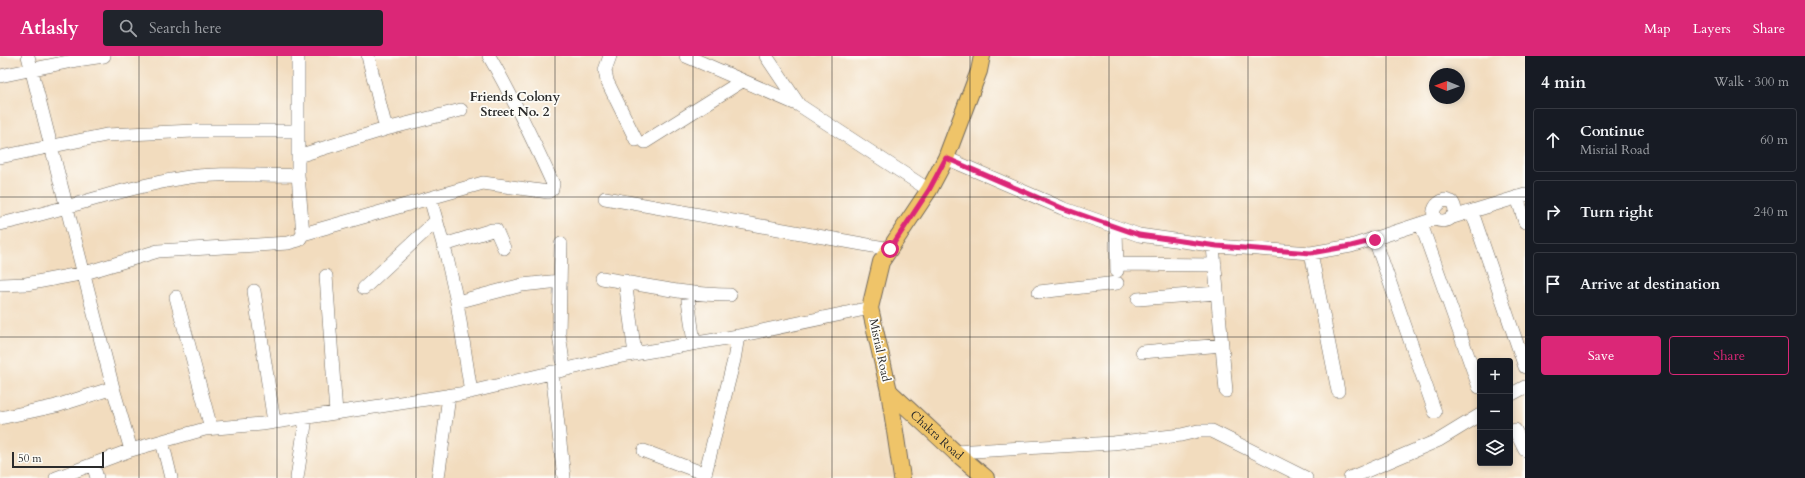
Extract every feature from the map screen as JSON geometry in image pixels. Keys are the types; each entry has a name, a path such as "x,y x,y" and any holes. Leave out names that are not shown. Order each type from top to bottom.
{"main road":[{"name":"Misrial Road","path":"902,478 889,392 870,308 882,262 929,190 946,158 979,71 982,56"},
{"name":"Chakra Road","path":"889,392 986,478"}],"street":[{"path":"28,56 66,208 85,273 113,388 131,450"},
{"path":"0,76 104,56"},
{"path":"0,285 26,284 85,273 158,251 288,243 299,240 302,234 298,175 298,56"},
{"path":"368,56 386,129"},
{"path":"302,234 483,183 548,192 552,189 553,184 511,94 489,56"},
{"path":"610,56 605,70 607,81 641,141 742,81"},
{"path":"686,56 799,105 929,190"},
{"path":"766,56 799,105"},
{"path":"298,156 386,129 461,110"},
{"path":"0,157 106,135 194,131 298,131"},
{"path":"946,158 1062,208 1139,235 1213,246 1311,253 1375,240 1435,219 1444,221 1521,196 1525,222"},
{"path":"0,224 184,178 298,175"},
{"path":"430,198 444,245 457,302 471,392"},
{"path":"605,198 890,249"},
{"path":"1435,219 1433,215 1434,208 1438,203 1445,200 1449,200 1455,206 1453,217"},
{"path":"1472,212 1525,367"},
{"path":"364,288 436,221"},
{"path":"1421,224 1477,381"},
{"path":"1039,292 1117,287 1116,227"},
{"path":"444,245 496,230 504,248"},
{"path":"1375,240 1435,412"},
{"path":"561,244 558,371 564,478"},
{"path":"1213,246 1226,391"},
{"path":"1311,253 1338,391"},
{"path":"1117,264 1215,265"},
{"path":"326,276 336,413"},
{"path":"602,278 709,295 730,295"},
{"path":"457,302 522,285 560,281"},
{"path":"625,282 635,354"},
{"path":"254,291 274,422"},
{"path":"687,292 694,343"},
{"path":"1138,299 1217,293"},
{"path":"176,297 212,428"},
{"path":"56,478 131,450 212,428 306,418 471,392 635,354 738,336 870,308"},
{"path":"644,451 704,476 734,360 738,336"},
{"path":"1142,352 1222,345"},
{"path":"1512,394 1525,387"},
{"path":"0,418 56,406 113,388"},
{"path":"438,478 449,396"},
{"path":"1350,478 1439,440 1477,417"},
{"path":"296,478 306,418"},
{"path":"1515,430 1525,450"},
{"path":"955,452 1113,443 1212,431 1306,478"},
{"path":"162,441 171,478"},
{"path":"93,464 97,478"}],"district":[{"name":"Friends Colony Street No. 2","path":"515,104"}],"route":[{"path":"890,249 929,190 946,158 1062,208 1139,235 1217,246 1311,253 1375,240"}]}
